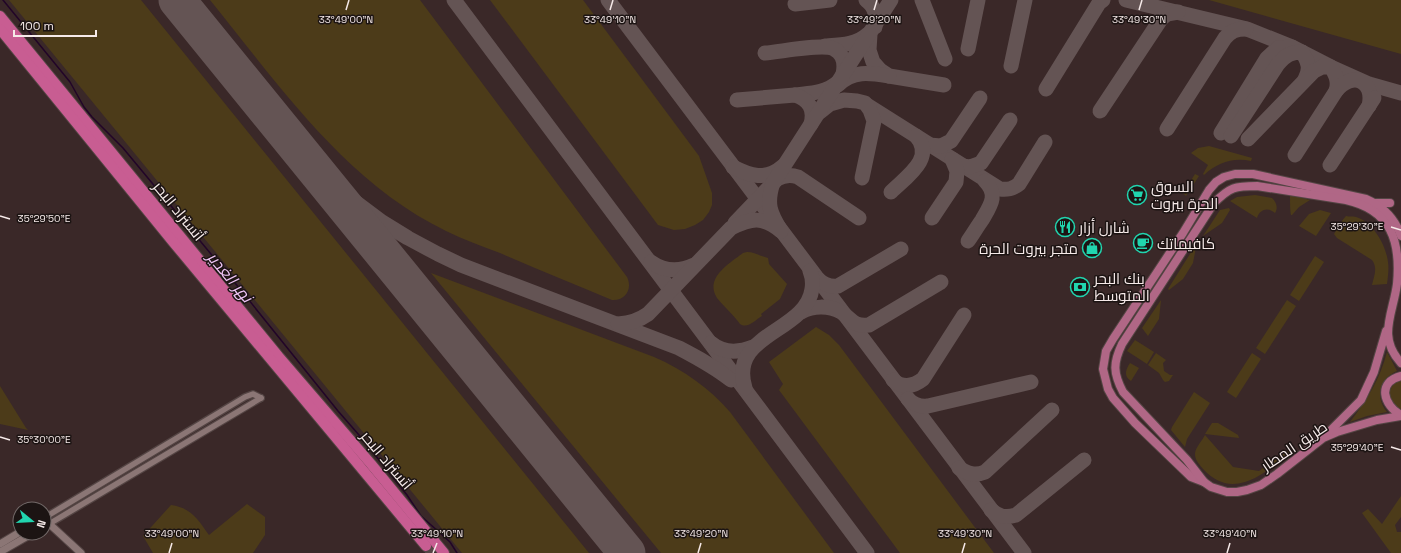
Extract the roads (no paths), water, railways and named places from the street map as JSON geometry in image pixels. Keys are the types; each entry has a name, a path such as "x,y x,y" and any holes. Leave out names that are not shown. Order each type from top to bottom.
{"highway":[{"name":"أتستراد البحر","path":"0,16 280,357 444,553"},
{"name":"أتستراد البحر","path":"0,29 174,243 426,546"}],"main road":[{"name":"طريق المطار","path":"1374,202 1360,197 1253,174 1240,173 1224,177 1208,190 1183,233 1113,339 1106,351 1103,369 1108,389 1113,398 1135,423 1191,477 1204,482 1211,487 1227,492 1247,490 1261,485 1323,438 1337,432 1377,420 1401,416"},
{"path":"1204,482 1187,460 1123,392 1116,380 1114,367 1117,354 1122,344 1214,203 1232,188 1257,186 1360,203 1369,208 1383,220 1389,227 1395,239 1397,256 1396,284 1388,326 1374,372 1361,400 1323,438"},
{"path":"1374,202 1390,203"},
{"path":"1374,202 1386,212 1398,226 1401,236"},
{"path":"1396,284 1401,274"},
{"path":"1388,326 1389,343 1401,363"},
{"path":"1401,376 1389,382 1385,392 1388,404 1401,416"}],"street":[{"path":"52,517 129,466 250,394 261,398 133,473 52,518"},
{"path":"215,415 218,422"},
{"path":"205,421 208,428"},
{"path":"129,466 133,473"},
{"path":"52,528 81,553"},
{"path":"0,544 12,537"},
{"path":"0,552 19,541"}],"waterway":[{"name":"نهر الغدير","path":"3,0 70,82 84,107 92,117 123,148 359,435 407,495 421,516 450,542 457,553"}],"tunnel":[{"path":"426,546 432,553"}],"place":[{"name":"السوق الحرة بيروت","path":"1137,195"},
{"name":"شارل أزار","path":"1065,227"},
{"name":"كافيماتك","path":"1143,243"},
{"name":"متجر بيروت الحرة","path":"1092,248"},
{"name":"بنك البحر المتوسط","path":"1080,287"}]}
